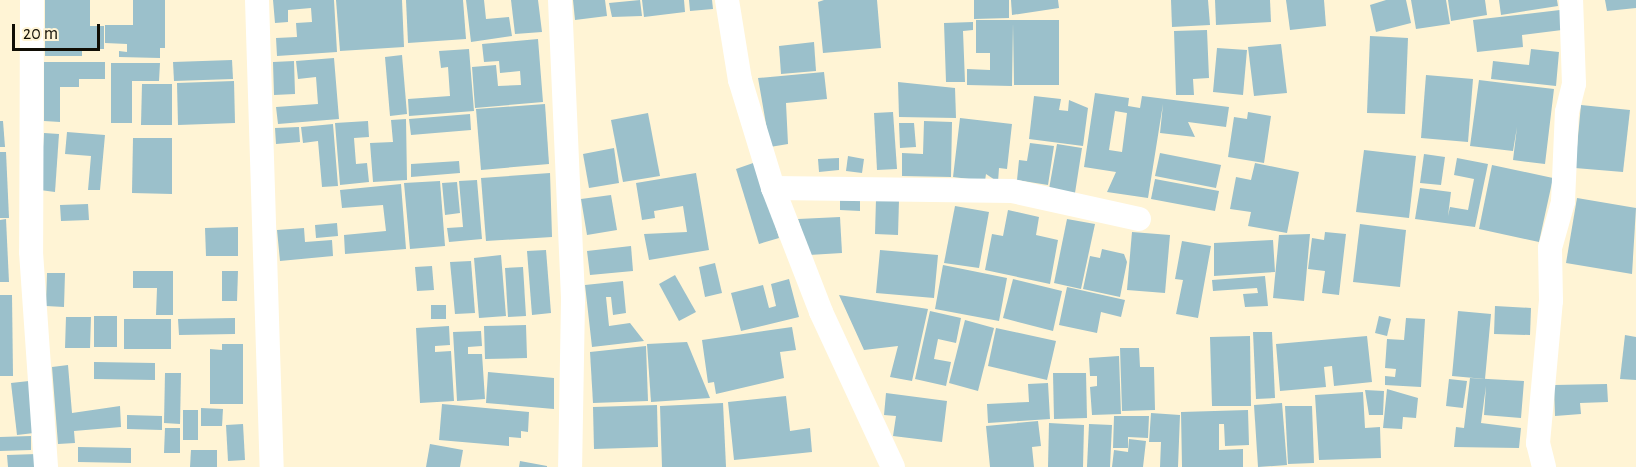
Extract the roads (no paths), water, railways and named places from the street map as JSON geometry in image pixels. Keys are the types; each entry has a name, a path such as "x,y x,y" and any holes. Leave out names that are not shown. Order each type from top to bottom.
{"street":[{"path":"32,0 31,252 46,467"},
{"path":"257,0 272,467"},
{"path":"560,0 573,301 570,467"},
{"path":"727,0 740,80 773,188 820,312 893,467"},
{"path":"1544,467 1538,443 1551,301 1550,248 1563,202 1567,112 1574,84 1571,0"},
{"path":"773,188 1012,191 1139,219"}]}
